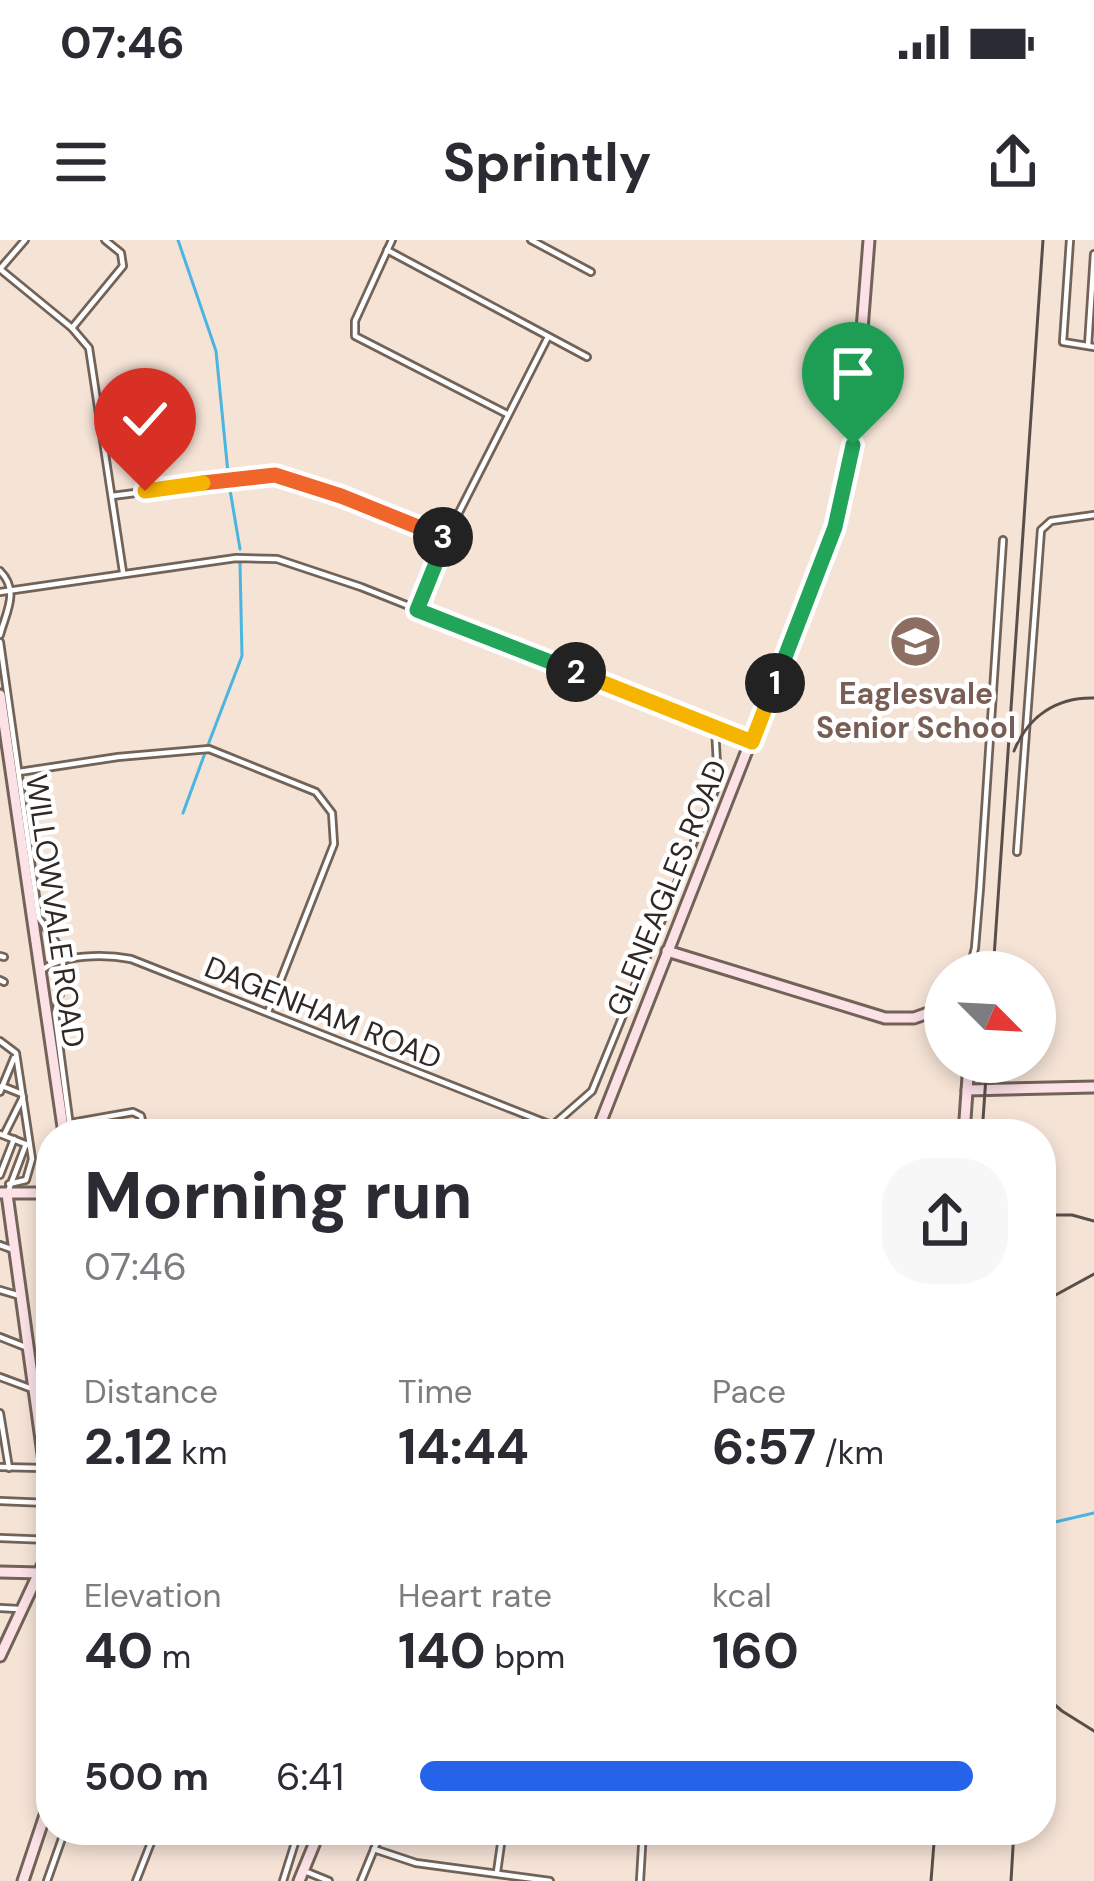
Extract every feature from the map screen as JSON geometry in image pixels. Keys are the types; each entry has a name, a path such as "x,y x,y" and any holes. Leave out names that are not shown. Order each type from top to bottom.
{"street":[{"path":"25,240 0,269 85,340 92,358 124,574"},
{"path":"72,328 123,266 121,253 105,240"},
{"path":"392,240 355,321 355,336 507,414"},
{"path":"531,240 591,272"},
{"name":"GLENEAGLES ROAD","path":"602,1119 828,547 853,445 869,240"},
{"path":"1070,240 1063,341 1091,346 1094,254"},
{"path":"387,250 587,357"},
{"path":"417,610 446,538 548,337"},
{"path":"112,496 275,475 446,538"},
{"path":"1017,853 1041,530 1052,521 1094,515"},
{"path":"975,951 1003,540"},
{"path":"0,592 236,558 278,559 310,567 752,742"},
{"path":"0,571 11,591 0,639 39,918 63,961 55,1013 69,1119"},
{"name":"WILLOWVALE ROAD","path":"0,695 65,1119"},
{"path":"564,1119 592,1091 718,783 716,727"},
{"path":"19,772 204,748 316,792 332,813 334,844 267,1013"},
{"path":"0,795 13,793"},
{"path":"675,932 684,957"},
{"path":"668,951 885,1018 924,1014"},
{"name":"DAGENHAM ROAD","path":"51,963 110,956 131,959 526,1119"},
{"path":"38,957 51,963 40,973"},
{"path":"659,974 684,957"},
{"path":"1,1044 16,1053"},
{"path":"16,1053 1,1089 22,1096"},
{"path":"5,1188 26,1180 31,1168 16,1053"},
{"path":"965,1119 968,1083"},
{"path":"968,1090 1094,1087"},
{"path":"22,1096 2,1134 28,1145"},
{"path":"101,1119 139,1114 141,1119"},
{"path":"0,1175 14,1139"},
{"path":"28,1145 5,1188 36,1404"},
{"path":"5,1188 36,1191"},
{"path":"0,1245 14,1250"},
{"path":"0,1290 22,1295"},
{"path":"0,1337 28,1348"},
{"path":"0,1377 34,1390"},
{"path":"0,1413 9,1468"},
{"path":"0,1467 36,1468"},
{"path":"0,1501 36,1502"},
{"path":"0,1538 36,1542"},
{"path":"0,1572 36,1574"},
{"path":"0,1656 36,1582"},
{"path":"0,1608 22,1609"},
{"path":"23,1881 36,1842"},
{"path":"47,1881 60,1845"},
{"path":"136,1881 150,1845"},
{"path":"283,1881 294,1845"},
{"path":"314,1845 301,1876 329,1881"},
{"path":"361,1881 376,1845"},
{"path":"497,1874 501,1845"},
{"path":"640,1881 642,1845"},
{"path":"374,1849 416,1863 550,1881"},
{"path":"481,1881 482,1871"}],"waterway":[{"path":"178,240 216,351 228,473"},
{"path":"229,484 240,549"},
{"path":"208,745 242,656 240,563"},
{"path":"183,813 205,753"},
{"path":"1056,1522 1094,1513"}],"railway":[{"path":"994,951 1043,240"},
{"path":"1014,751 1027,728 1045,711 1068,701 1094,698"},
{"path":"983,1119 986,1083"},
{"path":"1056,1215 1094,1221"},
{"path":"1056,1295 1094,1274"},
{"path":"1056,1706 1094,1731"},
{"path":"931,1881 934,1845"},
{"path":"1011,1881 1013,1845"}],"place":[{"name":"Eaglesvale Senior School","path":"916,642"}],"route":[{"path":"145,491 275,475 446,538 417,610 752,742 835,527 853,445"}]}
